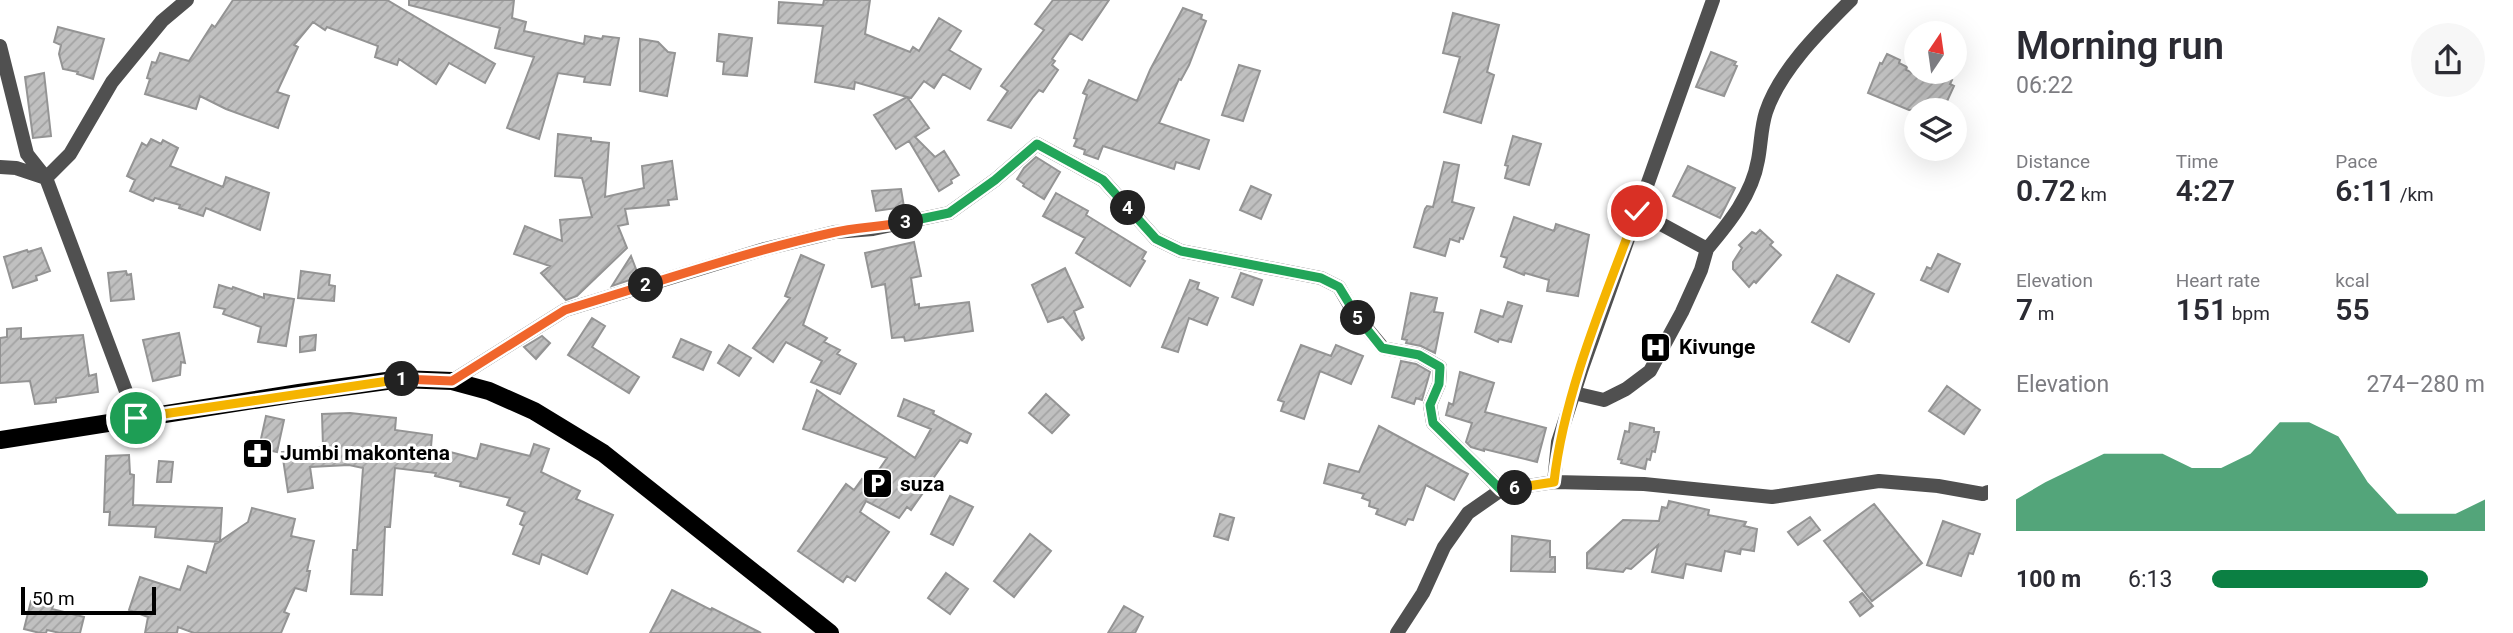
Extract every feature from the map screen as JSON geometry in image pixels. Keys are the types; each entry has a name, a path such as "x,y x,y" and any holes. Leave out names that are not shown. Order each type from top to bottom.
{"main road":[{"path":"0,440 401,379 452,381 489,390 534,411 603,453 830,633"}],"street":[{"path":"46,178 70,154 112,82 162,21 187,0"},
{"path":"1554,482 1559,442 1605,299 1713,0"},
{"path":"1574,393 1604,400 1626,389 1650,371 1682,312 1701,270 1707,249 1734,216 1744,198 1758,163 1765,113 1777,88 1805,47 1851,0"},
{"path":"0,46 27,154 46,178 136,418"},
{"path":"452,381 565,310 765,249 835,232 873,229 949,213 995,180 1037,144 1103,180 1156,239 1181,251 1321,278 1339,287 1354,313 1382,348 1419,355 1440,367 1439,384 1430,405 1433,423 1501,490"},
{"path":"0,167 16,168 46,178"},
{"path":"1637,211 1707,249"},
{"path":"1396,633 1423,593 1444,547 1468,513 1501,490 1554,482 1644,484 1772,497 1879,481 1938,486 1983,494 1988,492"}],"building":[{"path":"233,0 387,0 495,64 485,83 449,63 436,84 399,59 397,65 375,57 378,46 327,27 325,30 313,22 294,45 298,47 277,92 289,96 278,128 226,109 200,96 196,109 145,94 152,62 156,63 160,53 189,61 212,25 215,27"},
{"path":"409,0 514,0 512,18 526,22 524,31 584,44 585,36 619,38 610,85 584,82 585,77 558,73 539,139 507,128 534,57 495,48 500,28 409,5"},
{"path":"824,0 870,0 865,34 910,52 913,47 919,51 939,18 961,31 949,50 981,69 970,89 943,74 934,88 924,81 911,98 855,82 854,89 815,82 823,26 778,23 779,2 823,5"},
{"path":"1053,0 1109,0 1082,40 1070,33 1052,59 1055,61 1052,65 1058,70 1043,92 1039,90 1033,97 1011,128 988,120 1008,91 1001,86 1044,30 1035,24"},
{"path":"1183,8 1202,15 1201,19 1206,21 1189,65 1181,80 1179,79 1159,123 1209,140 1199,169 1176,162 1174,169 1103,146 1098,159 1084,154 1085,150 1074,146 1077,139 1074,138 1087,95 1083,93 1089,80 1137,101"},
{"path":"1453,13 1499,25 1487,72 1494,75 1481,123 1444,112 1460,57 1443,53"},
{"path":"58,27 104,39 93,79 63,69 59,54 61,45 54,42"},
{"path":"719,34 752,38 747,76 723,74 724,62 717,61"},
{"path":"640,39 658,42 668,52 675,53 667,96 640,91"},
{"path":"1711,52 1736,62 1734,65 1737,66 1724,96 1696,87"},
{"path":"1887,54 1900,60 1899,63 1904,66 1904,84 1954,86 1948,98 1904,98 1904,108 1868,93 1880,63 1882,64"},
{"path":"1239,65 1260,71 1243,121 1222,115"},
{"path":"44,73 51,136 33,138 25,77"},
{"path":"907,97 929,128 915,137 935,157 944,151 959,175 939,191 909,141 896,149 874,115"},
{"path":"558,134 609,143 605,197 644,188 642,166 672,161 677,199 668,200 669,205 625,209 628,224 618,226 627,248 577,296 566,300 541,273 550,266 514,254 525,226 562,241 560,220 592,217 582,178 555,176"},
{"path":"1513,136 1541,144 1529,185 1505,178 1508,166 1505,165"},
{"path":"151,139 161,144 163,140 178,148 170,166 223,187 226,177 269,193 260,230 206,208 203,216 179,208 180,205 155,198 153,201 130,191 135,180 127,176 142,143 147,146"},
{"path":"1036,157 1060,172 1044,199 1017,179"},
{"path":"1444,162 1459,165 1452,202 1474,208 1463,239 1460,238 1459,242 1450,239 1445,256 1414,247 1425,209 1427,206 1433,207"},
{"path":"1688,166 1735,188 1720,218 1673,196"},
{"path":"1251,186 1271,195 1261,219 1240,210"},
{"path":"901,189 904,207 876,211 872,191"},
{"path":"1056,193 1088,211 1086,215 1146,252 1142,259 1145,261 1130,286 1076,253 1085,238 1043,216"},
{"path":"1514,217 1554,231 1556,224 1589,235 1578,296 1547,291 1549,280 1525,273 1524,275 1504,267 1507,258 1501,256"},
{"path":"1760,230 1773,242 1770,245 1781,255 1756,283 1754,281 1749,287 1733,269 1733,262 1742,248 1739,245 1752,232 1756,234"},
{"path":"914,242 921,276 911,278 915,305 919,304 919,308 969,302 973,331 905,341 904,337 892,338 885,284 872,287 865,253"},
{"path":"41,248 50,271 36,276 37,280 13,288 4,257"},
{"path":"1938,254 1960,264 1948,292 1921,280 1927,267 1931,269"},
{"path":"801,255 824,265 803,325 827,338 824,342 840,350 837,354 856,364 840,394 811,382 822,361 786,342 773,362 753,348 790,298 785,296"},
{"path":"631,256 639,277 612,286"},
{"path":"1065,268 1083,307 1074,311 1084,338 1082,340 1063,317 1048,322 1032,285"},
{"path":"126,271 127,275 131,274 134,299 111,301 108,273"},
{"path":"301,271 330,275 329,285 335,286 334,301 298,298"},
{"path":"1241,273 1262,280 1253,305 1232,297"},
{"path":"1837,275 1874,294 1849,342 1812,322"},
{"path":"1190,280 1199,283 1197,289 1218,298 1207,325 1189,318 1178,352 1162,347"},
{"path":"219,285 264,298 264,294 294,299 286,346 258,342 261,327 223,314 225,309 214,307"},
{"path":"1411,293 1437,298 1434,312 1443,313 1435,353 1406,343 1407,340 1402,339"},
{"path":"1508,302 1522,306 1511,342 1499,339 1498,342 1475,332 1481,310 1503,317"},
{"path":"592,318 605,326 592,347 639,377 629,393 568,355"},
{"path":"21,328 21,339 83,335 89,376 96,374 98,392 35,404 30,381 0,383 0,338 7,337 7,329"},
{"path":"179,333 185,363 181,362 180,375 153,381 143,340"},
{"path":"316,335 315,350 300,352 300,337"},
{"path":"542,336 550,343 536,359 524,347"},
{"path":"681,339 711,352 703,370 673,357"},
{"path":"729,345 751,358 739,376 718,363"},
{"path":"1301,345 1331,356 1336,345 1363,356 1351,384 1320,371 1304,419 1281,411 1284,402 1278,400"},
{"path":"1401,361 1416,364 1430,372 1422,400 1416,398 1414,404 1392,397"},
{"path":"1460,372 1494,383 1485,412 1546,428 1537,462 1484,451 1471,447 1466,442 1472,423 1446,415 1449,403 1453,405"},
{"path":"1947,386 1980,410 1964,434 1929,411"},
{"path":"817,390 915,458 931,429 898,416 904,399 934,411 933,414 971,434 967,443 960,440 911,510 907,507 899,518 866,501 860,512 889,532 855,581 847,576 843,582 798,551 846,484 854,490 862,479 869,484 887,458 803,429"},
{"path":"1046,394 1069,415 1052,433 1029,413"},
{"path":"350,413 396,418 395,430 432,435 431,447 477,459 481,444 530,456 534,444 549,449 541,472 580,491 576,499 613,515 587,574 542,554 539,564 513,554 524,526 520,524 525,512 507,505 510,498 460,486 461,482 435,476 436,473 395,468 390,527 385,527 382,595 351,594 353,550 357,550 363,468 349,465 310,467 313,488 288,492 282,452 323,447 322,414"},
{"path":"266,416 284,420 277,452 259,448"},
{"path":"1630,423 1654,428 1654,432 1659,432 1655,452 1652,451 1650,460 1647,459 1645,469 1621,463 1622,460 1618,459 1625,431 1629,432"},
{"path":"1379,426 1468,474 1454,500 1426,485 1413,520 1408,519 1405,525 1376,514 1378,509 1369,506 1370,501 1362,498 1364,494 1324,483 1329,464 1359,472"},
{"path":"129,455 130,474 134,475 133,505 222,508 220,541 248,522 252,508 295,519 291,536 314,541 307,571 310,571 306,591 295,588 284,612 289,614 281,633 194,633 178,627 177,633 145,633 148,617 129,610 140,577 180,590 188,566 206,573 215,544 219,542 155,537 156,527 109,525 110,512 104,512 106,456"},
{"path":"159,461 173,462 171,482 157,482"},
{"path":"950,496 973,507 953,545 931,534"},
{"path":"1669,501 1709,510 1708,515 1746,522 1744,526 1757,529 1754,551 1741,549 1740,554 1725,551 1721,571 1686,564 1683,578 1652,572 1658,545 1631,569 1626,568 1623,572 1587,568 1587,553 1623,520 1659,521 1662,507 1667,508"},
{"path":"1874,504 1922,563 1872,601 1824,541"},
{"path":"1220,514 1234,518 1228,540 1214,536"},
{"path":"1810,517 1820,530 1798,545 1788,532"},
{"path":"1943,521 1980,534 1973,554 1969,553 1961,576 1927,565"},
{"path":"1030,534 1051,551 1014,597 994,581"},
{"path":"1512,536 1550,541 1550,557 1555,557 1555,572 1511,571"},
{"path":"946,573 968,589 950,614 928,598"},
{"path":"672,590 711,610 712,608 761,633 650,633"},
{"path":"1862,593 1873,606 1860,616 1850,602"},
{"path":"31,601 84,617 80,633 47,630 46,633 40,633 24,629"},
{"path":"1124,606 1143,617 1135,633 1108,633"}],"place":[{"name":"Kivunge","path":"1656,347"},
{"name":"Jumbi makontena","path":"257,453"},
{"name":"suza","path":"877,484"}],"route":[{"path":"136,418 401,379 452,381 565,310 765,249 835,232 873,229 949,213 995,180 1037,144 1103,180 1156,239 1181,251 1321,278 1339,287 1354,313 1382,348 1419,355 1440,367 1439,384 1430,405 1433,423 1501,490 1554,482 1559,442 1605,299 1637,211"}]}
